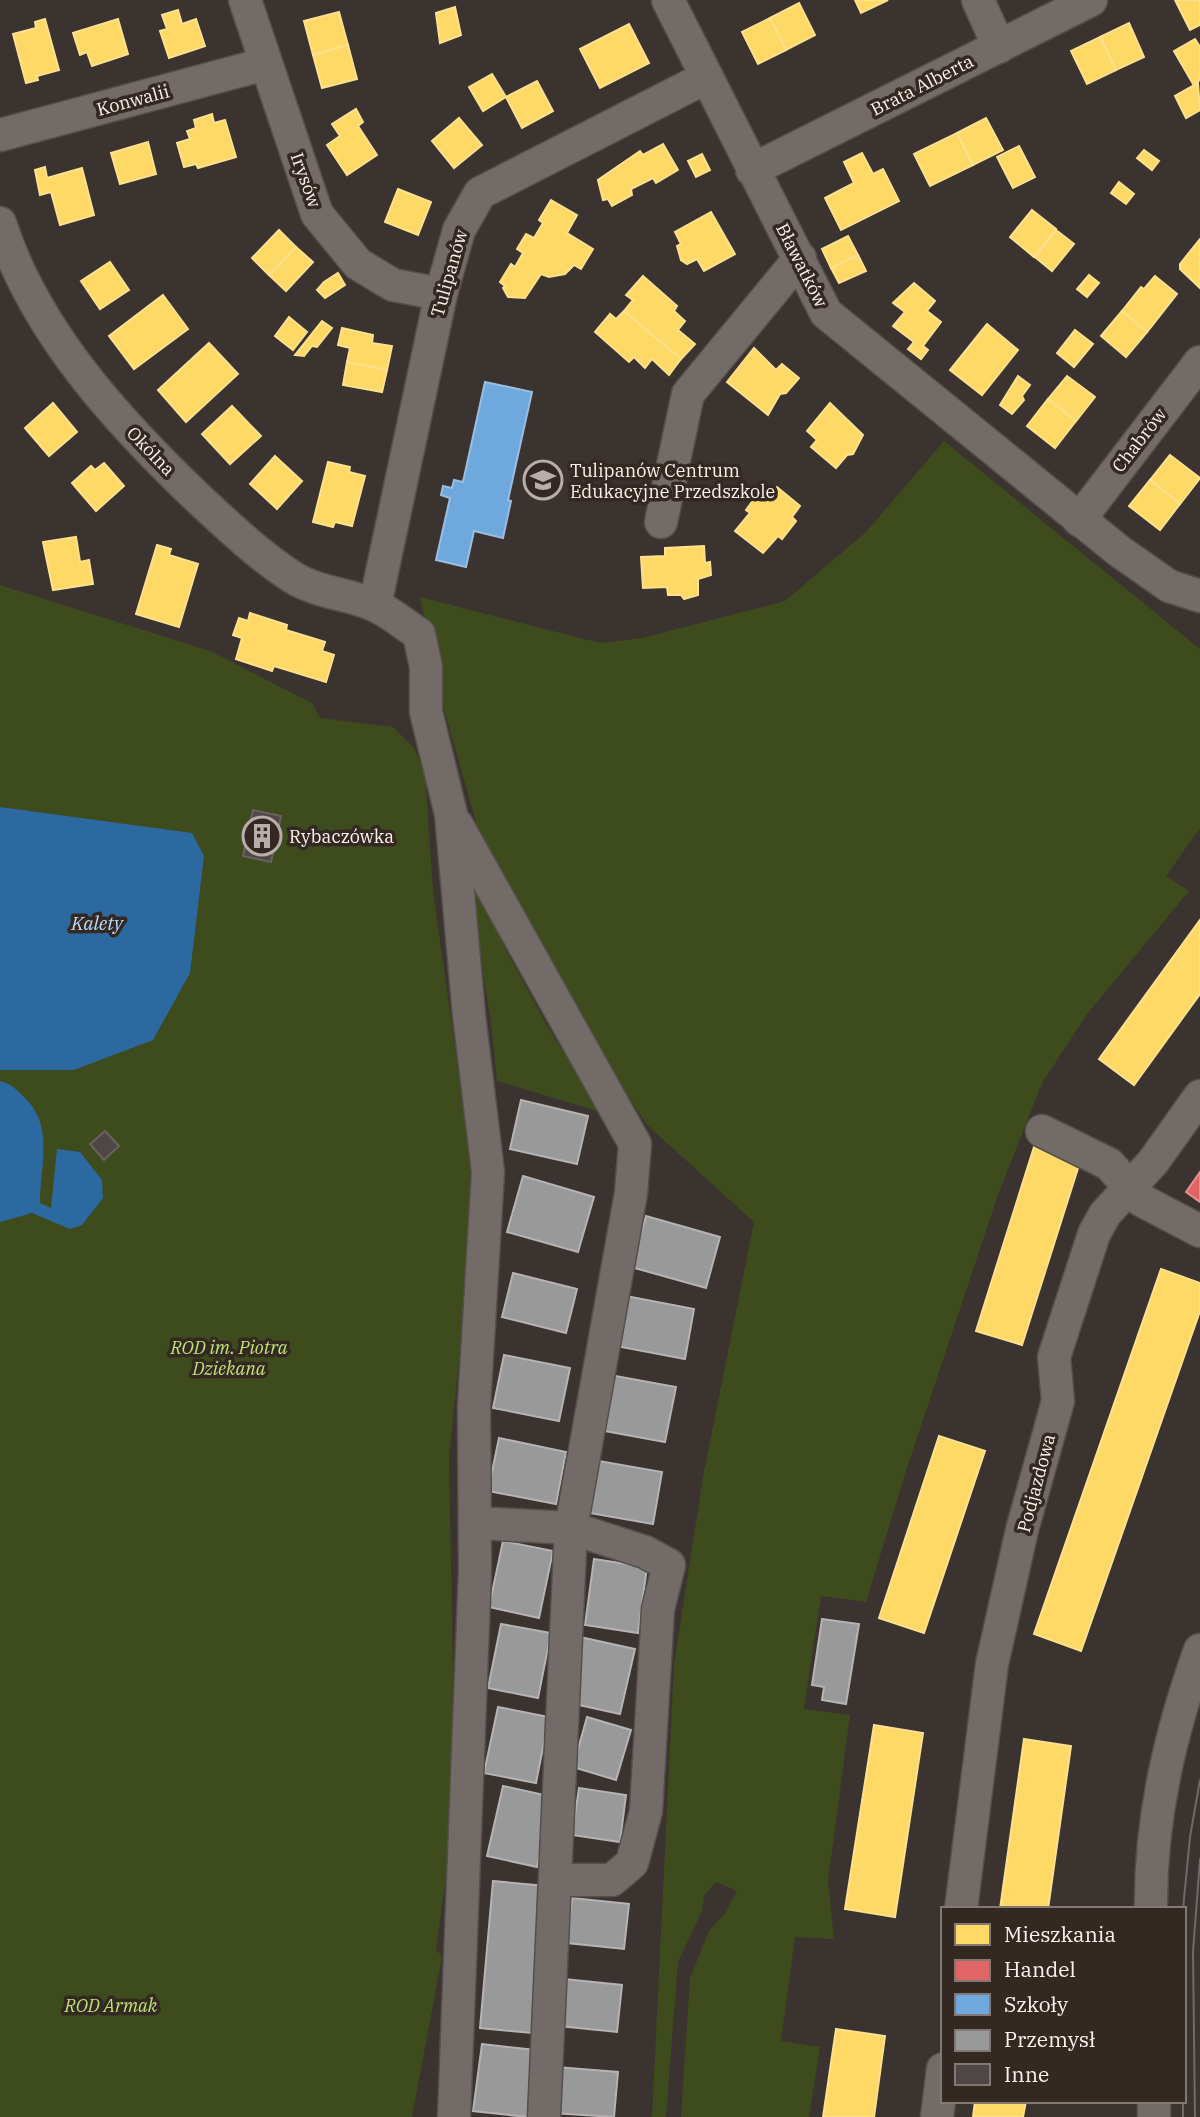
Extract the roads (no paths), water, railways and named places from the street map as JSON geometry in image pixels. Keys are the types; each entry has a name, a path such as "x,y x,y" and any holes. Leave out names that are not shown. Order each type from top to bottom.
{"street":[{"name":"Irysów","path":"245,0 317,214 358,264 393,285 441,294"},
{"name":"Bławatków","path":"668,0 826,313 1079,520 1169,586 1200,596"},
{"path":"978,0 999,47"},
{"name":"Brata Alberta","path":"752,170 1091,0"},
{"name":"Konwalii","path":"0,135 265,64"},
{"name":"Tulipanów","path":"375,605 441,294 459,230 480,193 707,77"},
{"name":"Okólna","path":"0,223 11,257 59,339 106,404 174,475 227,525 295,578 375,605 419,634 426,667 426,712 452,814"},
{"path":"661,522 688,394 800,258"},
{"name":"Chabrów","path":"1079,520 1200,362"},
{"path":"452,814 469,1015 488,1172 474,1406 475,1523 467,1851 454,2117"},
{"path":"452,814 635,1144 631,1193 571,1528 544,2117"},
{"name":"Podjazdowa","path":"961,1907 992,1664 1022,1530 1058,1401 1054,1357 1094,1234 1105,1214 1153,1162 1200,1096"},
{"path":"1042,1131 1109,1164 1127,1189 1156,1210 1200,1231"},
{"path":"475,1523 571,1528 645,1552 669,1565 658,1609 646,1811 632,1863 612,1880 556,1880"},
{"path":"1151,1907 1158,1800 1165,1762 1200,1650"},
{"path":"937,2117 941,2085"}],"water":[{"name":"Kalety","path":"0,807 192,833 204,856 190,973 153,1040 74,1070 0,1070"},
{"path":"0,1081 17,1090 26,1099 40,1122 44,1148 40,1203 51,1208 57,1149 80,1152 102,1180 103,1198 82,1225 70,1229 32,1213 0,1222"}],"tram line":[{"path":"1183,1907 1190,1837 1200,1780"},
{"path":"1195,2117 1193,1952 1200,1859"},
{"path":"1183,2103 1183,2117"}],"place":[{"name":"Tulipanów Centrum Edukacyjne Przedszkole","path":"543,480"},
{"name":"Rybaczówka","path":"262,836"}],"park label":[{"name":"ROD im. Piotra Dziekana","path":"229,1357"},
{"name":"ROD Armak","path":"111,2005"}]}
